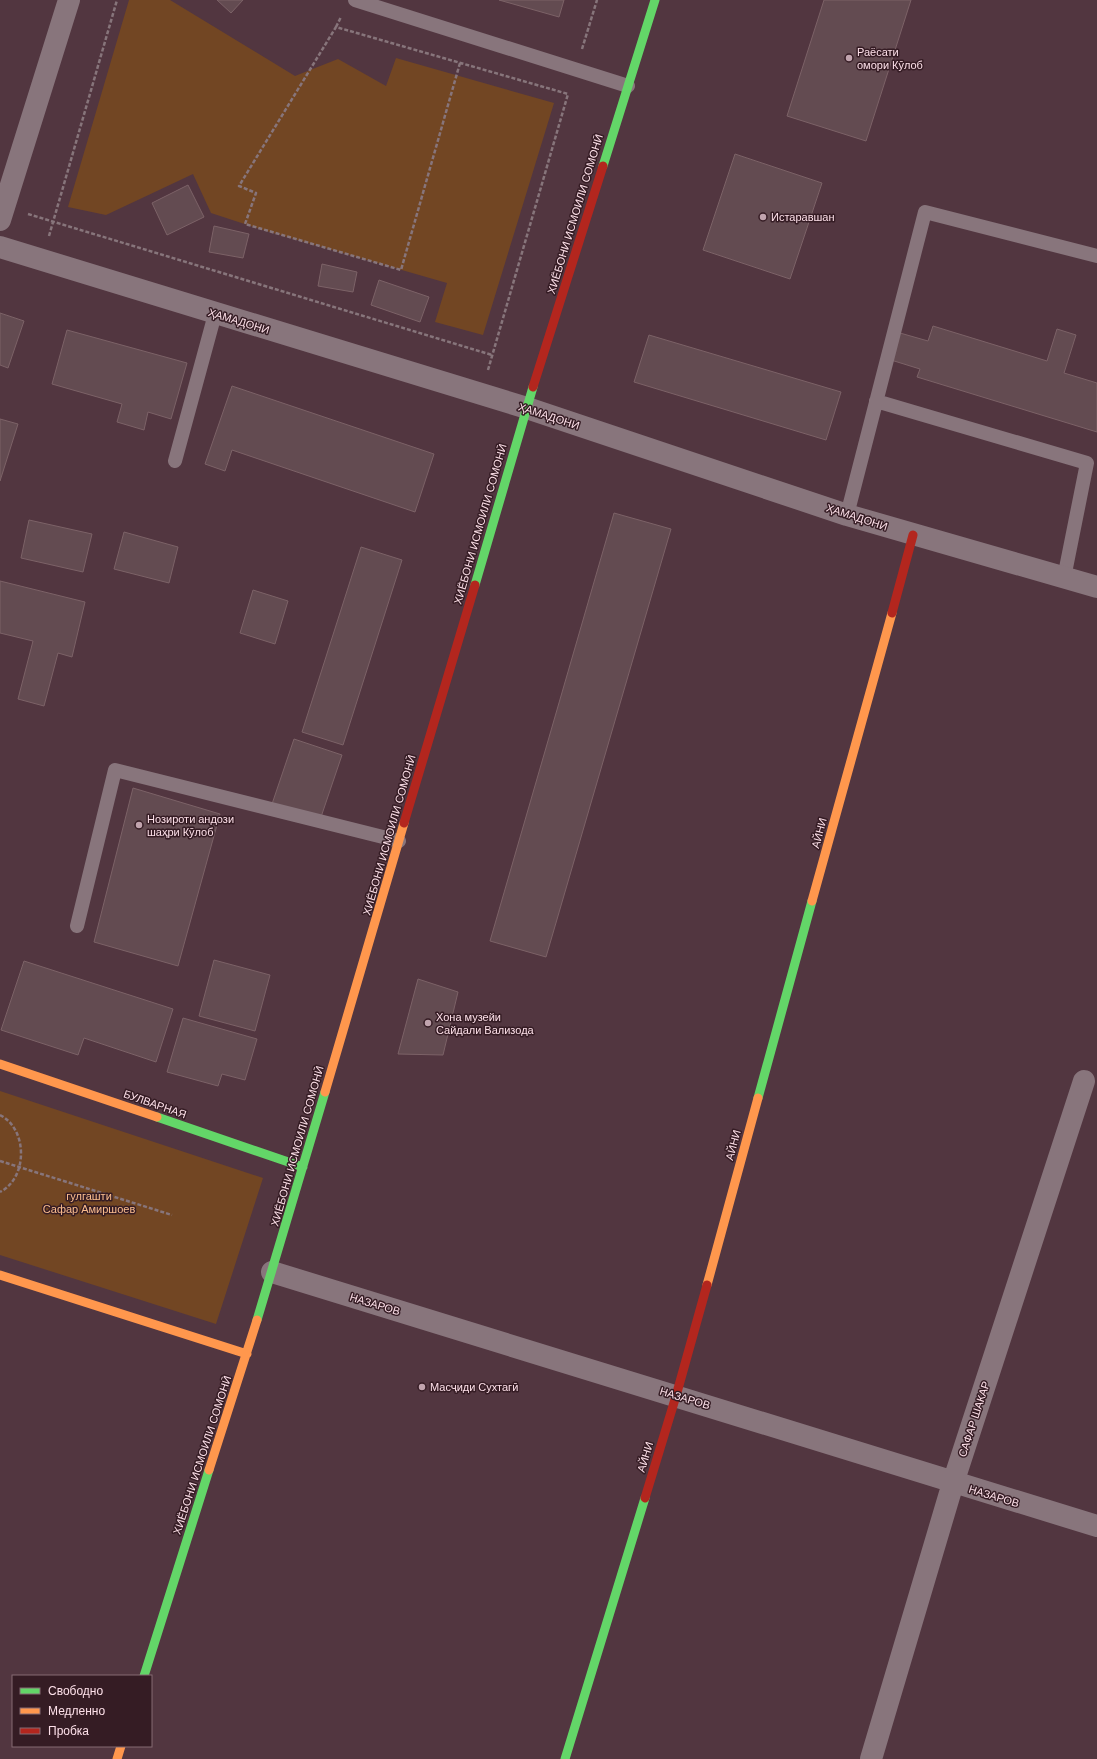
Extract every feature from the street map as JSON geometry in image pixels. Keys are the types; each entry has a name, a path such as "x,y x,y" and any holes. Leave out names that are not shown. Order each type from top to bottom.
{"street":[{"path":"2,213 69,0"},
{"name":"ХИЁБОНИ ИСМОИЛИ СОМОНӢ","path":"144,1675 247,1354 527,408 655,0"},
{"name":"ҲАМАДОНИ","path":"0,248 42,259 215,314 527,408 847,515 1097,587"},
{"name":"АЙНИ","path":"565,1759 676,1396 913,535"},
{"name":"БУЛВАРНАЯ","path":"0,1064 303,1167"},
{"name":"САФАР ШАКАР","path":"871,1759 953,1484 1084,1081"},
{"name":"НАЗАРОВ","path":"272,1272 676,1396 953,1484 1097,1526"},
{"path":"0,1275 247,1354"},
{"path":"117,1759 121,1747"}],"lane":[{"path":"355,0 628,86"},
{"path":"847,515 925,212 1097,256"},
{"path":"175,461 215,314"},
{"path":"876,402 1087,463 1064,578"},
{"path":"77,926 115,770 399,841"}],"path":[{"path":"42,259 117,0"},
{"path":"480,395 597,0"},
{"path":"460,63 400,270 245,224 256,193 239,186 336,27 568,94"},
{"path":"2,213 53,221 492,355"},
{"path":"0,1115 13,1126 20,1139 22,1153 20,1167 13,1180 0,1192"},
{"path":"0,1161 172,1215"}],"green space":[{"path":"129,0 170,0 295,76 338,59 386,86 396,58 554,103 483,335 435,322 447,283 263,230 211,213 193,174 106,215 68,207"},
{"name":"гулгашти Сафар Амиршоев","path":"0,1091 263,1178 216,1324 0,1255"}],"building":[{"path":"217,0 243,0 231,13"},
{"path":"499,0 564,0 559,17"},
{"name":"Раёсати омори Кӯлоб","path":"824,0 911,0 866,141 787,116"},
{"name":"Истаравшан","path":"735,154 822,183 790,279 703,250"},
{"path":"188,185 204,217 167,235 152,203"},
{"path":"214,226 249,234 243,258 209,252"},
{"path":"322,264 357,272 353,292 318,286"},
{"path":"379,280 429,297 420,322 371,305"},
{"path":"0,313 24,321 8,368 0,365"},
{"path":"933,326 1047,361 1057,329 1076,335 1064,373 1097,383 1097,432 917,377 920,369 891,360 900,333 928,341"},
{"path":"67,330 187,363 171,419 148,412 144,430 117,422 122,404 52,384"},
{"path":"649,335 841,392 826,440 634,382"},
{"path":"232,386 434,454 415,512 232,450 225,471 205,464"},
{"path":"0,419 18,424 0,481"},
{"path":"614,513 671,529 546,957 490,941"},
{"path":"29,520 92,534 83,572 21,558"},
{"path":"124,532 178,547 169,583 114,569"},
{"path":"361,547 402,560 343,745 302,732"},
{"path":"0,581 85,602 72,657 58,653 44,706 18,699 33,641 0,633"},
{"path":"253,590 288,601 275,644 240,633"},
{"path":"294,739 342,755 320,820 272,804"},
{"path":"133,788 220,814 178,966 94,942"},
{"path":"214,960 270,975 255,1031 199,1016"},
{"path":"24,961 173,1009 156,1062 84,1038 78,1055 1,1030"},
{"name":"Хона музейи Сайдали Вализода","path":"418,979 458,992 443,1055 398,1054"},
{"path":"183,1018 257,1039 245,1080 222,1074 218,1086 167,1072"}],"traffic: fast":[{"path":"603,166 655,0"},
{"path":"475,585 533,387"},
{"path":"758,1098 812,901"},
{"path":"257,1320 325,1092"},
{"path":"157,1117 303,1167"},
{"path":"144,1675 209,1470"},
{"path":"565,1759 645,1498"}],"traffic: slow":[{"path":"812,901 892,613"},
{"path":"325,1092 404,823"},
{"path":"0,1064 157,1117"},
{"path":"707,1285 758,1098"},
{"path":"0,1275 247,1354"},
{"path":"209,1470 257,1320"},
{"path":"117,1759 121,1747"}],"traffic: jam":[{"path":"533,387 603,166"},
{"path":"892,613 913,535"},
{"path":"404,823 475,585"},
{"path":"645,1498 676,1396 707,1285"}],"place":[{"name":"Раёсати омори Кӯлоб","path":"849,58"},
{"name":"Истаравшан","path":"763,217"},
{"name":"Нозироти андози шаҳри Кӯлоб","path":"139,825"},
{"name":"Хона музейи Сайдали Вализода","path":"428,1023"},
{"name":"Масҷиди Сухтагӣ","path":"422,1387"}]}
